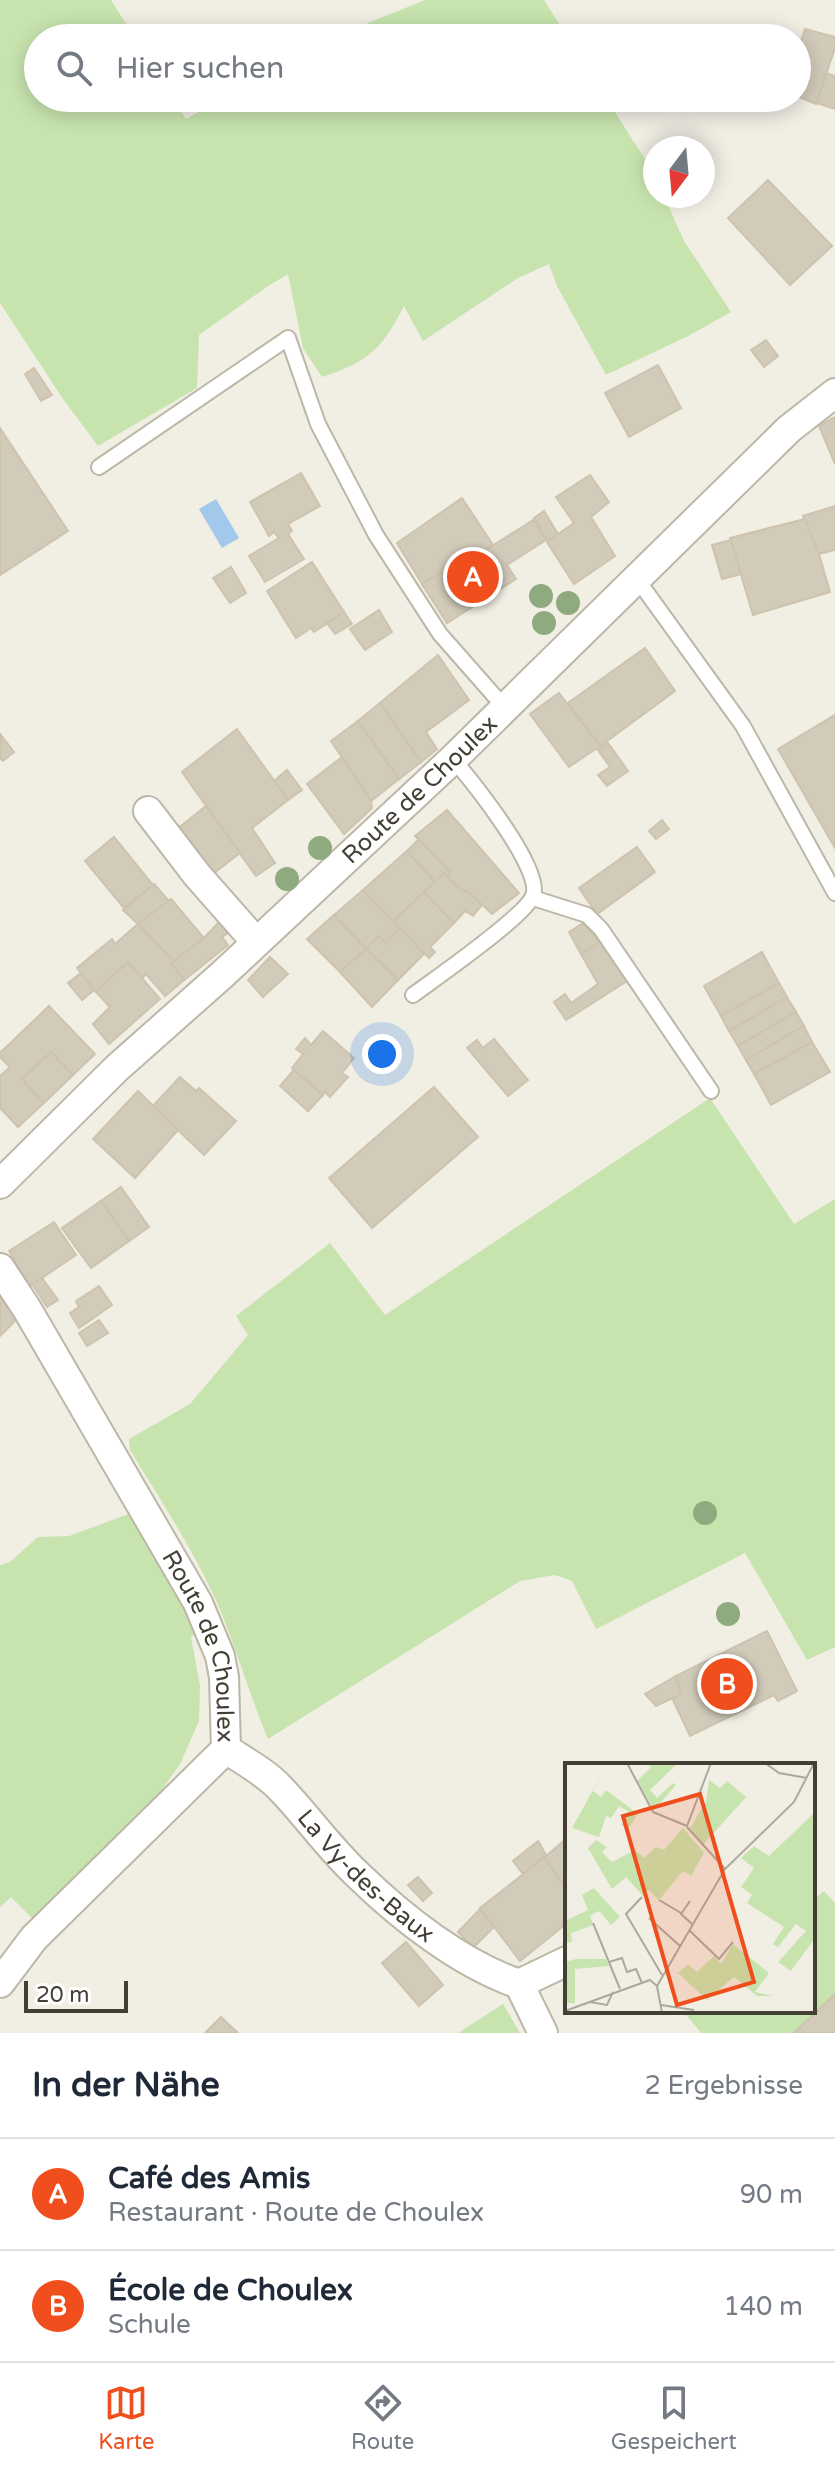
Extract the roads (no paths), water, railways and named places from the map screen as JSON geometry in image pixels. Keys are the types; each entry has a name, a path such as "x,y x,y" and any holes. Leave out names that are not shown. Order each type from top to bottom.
{"street":[{"name":"Route de Choulex","path":"0,1184 117,1068 453,759 789,429 835,393"},
{"path":"148,811 197,875 256,942"},
{"name":"Route de Choulex","path":"0,1268 198,1603 220,1656 224,1677 226,1749 34,1938 0,1983"},
{"name":"La Vy-des-Baux","path":"226,1749 279,1787 349,1867 402,1913 452,1950 495,1976 519,1984"},
{"path":"543,2033 519,1984 565,1962"}],"lane":[{"path":"99,467 288,338 318,424 376,535 440,634 505,708"},
{"path":"637,579 743,726 835,893"},
{"path":"413,995 503,927 533,898 535,888 520,852 490,804 453,759"},
{"path":"533,898 587,915 601,929 711,1091"}],"water":[{"path":"216,499 239,538 222,548 199,509"}],"place":[{"name":"Café des Amis","path":"473,577"},
{"name":"École de Choulex","path":"727,1684"}]}
